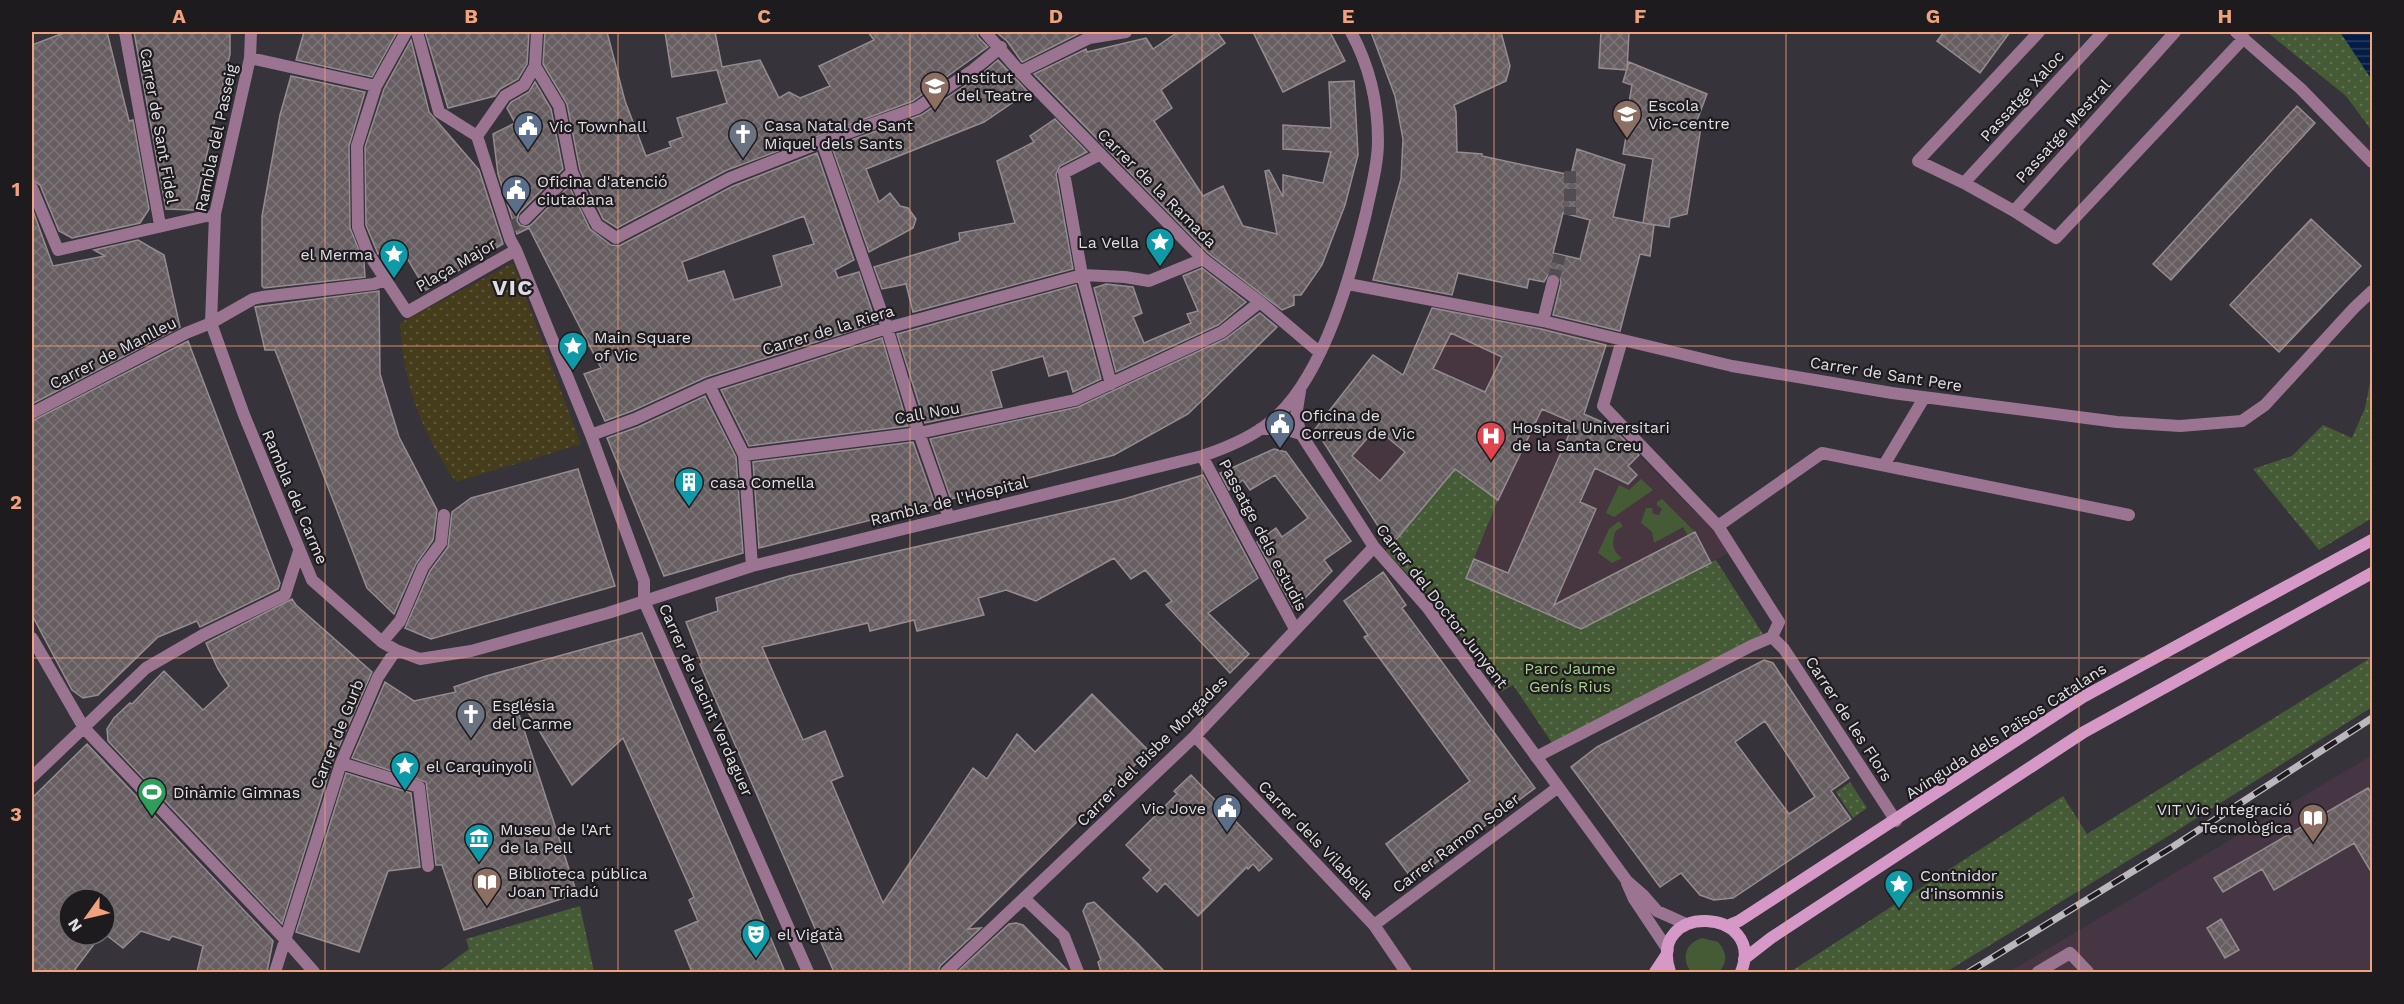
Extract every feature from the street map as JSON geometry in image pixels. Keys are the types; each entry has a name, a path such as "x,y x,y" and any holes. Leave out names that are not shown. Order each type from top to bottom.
{"street":[{"name":"Carrer de Sant Fidel","path":"125,32 160,225"},
{"name":"Rambla del Passeig","path":"211,323 215,214 250,58 251,32"},
{"path":"388,284 368,253 358,227 357,146 376,86 406,32"},
{"path":"417,32 440,112 477,136 505,96 524,85 535,66 537,32"},
{"name":"Carrer de la Ramada","path":"985,32 1020,72 1203,259 1260,302 1319,352"},
{"path":"1020,72 1088,35 1126,32"},
{"name":"Rambla de l'Hospital","path":"644,601 752,566 1202,456 1223,449 1260,429 1277,416 1300,390 1348,284 1372,186 1378,139 1374,95 1363,54 1351,32"},
{"path":"2039,32 1918,161 1964,183 2056,238 2240,35 2301,89 2373,162"},
{"name":"Passatge Xaloc","path":"1964,183 2103,32"},
{"name":"Passatge Mestral","path":"2014,211 2175,32"},
{"path":"535,66 559,106 572,172 597,225 616,238 730,178 917,108 973,70 1000,47"},
{"path":"250,58 376,86"},
{"name":"Plaça Major","path":"477,136 507,229 591,435"},
{"path":"822,142 887,328 919,433 950,518"},
{"path":"1100,155 1064,173 1082,275 1112,384"},
{"path":"525,219 572,172"},
{"path":"32,188 58,250 215,214"},
{"name":"Plaça Major","path":"388,284 407,312 516,250"},
{"name":"Carrer de la Riera","path":"591,435 635,419 709,385 887,328 1082,275 1125,277 1149,281 1203,259"},
{"path":"1543,321 1553,282"},
{"name":"Carrer de Manlleu","path":"32,414 186,333 211,323 253,299 388,284"},
{"name":"Carrer de Sant Pere","path":"1348,284 1543,321 1732,366 1924,398 2117,422 2181,426 2242,421 2265,405 2354,308 2373,291"},
{"name":"Call Nou","path":"744,455 919,433 1074,400 1222,332 1260,302"},
{"name":"Rambla del Carme","path":"211,323 244,415 312,580 382,642 420,659 471,651 644,601"},
{"path":"1536,757 1751,646 1772,638 1779,622 1718,526 1603,406 1622,340"},
{"path":"709,385 744,455 752,566"},
{"name":"Rambla de l'Hospital","path":"1300,390 1296,417 1301,434"},
{"path":"1884,465 1924,398"},
{"path":"1260,429 1283,429 1301,434"},
{"name":"Carrer del Doctor Junyent","path":"1301,434 1374,547 1427,607 1627,881 1656,911 1686,924"},
{"name":"Carrer de Jacint Verdaguer","path":"591,435 645,581 644,601 808,972"},
{"path":"1718,526 1822,453 2129,515"},
{"name":"Passatge dels estudis","path":"1202,456 1295,629"},
{"path":"382,642 400,621 423,567 441,543 444,515"},
{"name":"Avinguda dels Països Catalans","path":"1727,926 1739,921 2083,697 2373,540"},
{"name":"Carrer del Bisbe Morgades","path":"946,972 1195,736 1374,547"},
{"path":"32,777 146,668 203,635 285,595 299,551"},
{"path":"1744,959 1771,938 2084,732 2373,573"},
{"path":"32,638 84,728 314,972"},
{"name":"Carrer de les Flors","path":"1772,638 1784,649 1896,820"},
{"name":"Carrer de Gurb","path":"275,972 341,763 378,677 396,650"},
{"name":"Carrer dels Vilabella","path":"1195,736 1374,925 1406,972"},
{"path":"341,763 419,787 428,866"},
{"name":"Carrer Ramon Soler","path":"1374,925 1557,788"},
{"name":"Carrer del Doctor Junyent","path":"1627,881 1634,899 1667,952"},
{"path":"1024,898 1064,936 1078,972"},
{"path":"1655,972 1671,940 1686,924 1707,920 1727,926 1739,940 1744,959 1741,972"},
{"path":"1667,952 1670,972"},
{"path":"2038,972 2070,953 2088,972"}],"shaded area":[{"name":"Hospital Universitari de la Santa Creu","path":"1434,303 1607,341 1584,414 1609,425 1715,532 1729,553 1581,629 1466,578 1498,501 1455,469 1391,546 1315,429 1373,355 1403,375"},
{"path":"2372,755 2372,972 2009,972 2364,760"}],"green space":[{"path":"2267,32 2372,32 2372,131 2346,96"},
{"path":"2372,372 2372,518 2319,550 2253,469 2292,456 2323,425 2352,438 2365,408"},
{"name":"Parc Jaume Genís Rius","path":"1455,469 1498,500 1466,578 1581,629 1716,560 1763,634 1552,743 1513,685 1501,692 1443,612 1386,551"},
{"path":"1641,479 1653,490 1614,517 1606,513 1619,485 1629,490"},
{"path":"1662,499 1695,532 1688,536 1683,527 1654,543 1652,532 1641,523 1646,508 1652,508 1653,514 1659,515 1662,509 1657,502"},
{"path":"1619,521 1623,526 1616,531 1613,543 1614,549 1622,558 1612,563 1598,553 1609,529"},
{"path":"2372,657 2372,707 2170,835 1946,972 1790,972 2063,796 2087,834"},
{"path":"1850,782 1867,808 1853,818 1836,792"},
{"path":"580,906 594,972 438,972 469,949 466,939"},
{"path":"1702,938 1718,942 1723,950 1725,961 1719,972 1691,972 1688,967 1686,952 1696,940"}],"sand":[{"path":"513,263 581,444 456,482 433,445 416,407 405,367 400,323"}],"water":[{"path":"2340,32 2370,32 2372,35 2372,80"}],"building":[{"path":"66,32 107,32 129,121 133,120 149,209 140,223 72,238 59,231 40,185 32,180 32,45"},
{"path":"134,32 230,32 230,54 194,210 166,209"},
{"path":"304,32 397,32 372,77 296,60"},
{"path":"425,32 529,32 527,64 518,79 500,89 495,96 448,108"},
{"path":"545,32 607,32 625,101 646,156 671,147 669,142 683,137 677,118 727,103 717,70 672,77 665,32 715,32 722,67 760,60 779,98 789,92 800,98 830,86 819,66 874,40 868,32 977,32 978,37 988,47 913,101 727,170 617,228 603,219 580,170 567,104 543,64"},
{"path":"996,32 1080,33 1022,62 1007,41"},
{"path":"1178,32 1217,32 1225,43 1161,90 1172,108 1154,121 1203,196 1223,186 1243,226 1277,234 1265,171 1269,170 1283,197 1283,175 1323,183 1331,152 1283,149 1283,125 1331,128 1329,82 1354,81 1358,155 1345,205 1322,265 1301,295 1294,295 1294,305 1282,310 1208,253 1034,74 1086,49 1087,52 1146,38 1153,49"},
{"path":"1253,32 1330,32 1345,61 1283,92"},
{"path":"1371,32 1501,32 1510,66 1506,81 1454,105 1457,152 1482,154 1482,156 1571,175 1577,149 1625,165 1613,217 1654,225 1650,256 1640,254 1620,331 1553,315 1561,282 1559,276 1554,273 1548,275 1544,282 1529,279 1527,288 1458,273 1452,295 1373,280 1401,179 1403,139 1395,96","holes":["1563,213 1590,220 1580,259 1553,253"]},
{"path":"1601,32 1629,32 1627,70 1599,68"},
{"path":"1944,32 2010,32 1980,73 1937,41"},
{"path":"411,40 429,112 479,170 503,244 426,290 398,243 378,254 366,225 365,147 384,89"},
{"path":"998,60 1028,92 984,122 866,169 879,202 890,193 900,206 908,208 916,219 913,228 869,252 832,147 921,115 978,77"},
{"path":"1629,62 1707,94 1695,126 1701,127 1687,214 1670,218 1669,227 1643,223 1653,159 1623,154 1632,85 1623,82"},
{"path":"291,76 365,92 349,146 350,228 364,262 365,277 264,288 262,286 262,216 280,115"},
{"path":"535,82 551,109 563,169 519,213 517,221 520,225 527,227 531,225 569,186 590,229 611,245 619,246 733,186 817,153 854,260 835,270 838,278 859,272 876,323 706,377 605,421 584,374 601,368 529,228 517,234 498,174 493,134 515,123 507,108 511,102 529,92","holes":["804,216 814,244 773,256 782,286 734,300 724,271 688,281 682,262"]},
{"path":"2297,106 2315,123 2171,280 2153,264"},
{"path":"1055,119 1087,152 1060,166 1056,174 1073,269 913,312 906,284 882,289 874,267 960,241 959,233 1015,223 997,161 1034,142 1030,136"},
{"path":"32,208 53,266 105,256 94,250 138,240 164,255 180,327 32,404"},
{"path":"2311,219 2361,266 2279,352 2230,305"},
{"path":"1202,268 1246,302 1218,325 1116,372 1094,288 1106,284 1133,287 1142,313 1133,317 1144,343 1191,323 1187,314 1198,311 1183,276"},
{"path":"1076,285 1101,379 1073,392 1067,371 1049,376 1043,356 991,371 1002,407 925,423 897,334"},
{"path":"379,291 380,374 399,437 437,510 433,540 416,564 394,614 367,588 275,350 265,350 255,307"},
{"name":"Hospital Universitari de la Santa Creu","path":"1432,308 1541,329 1606,345 1584,414 1609,425 1639,455 1628,466 1637,475 1628,484 1595,468 1580,502 1596,509 1554,605 1695,532 1711,563 1581,629 1466,578 1474,559 1508,573 1574,423 1542,409 1498,500 1455,469 1391,546 1315,429 1373,355 1403,375","holes":["1451,333 1502,357 1485,392 1433,369","1376,428 1405,452 1380,481 1352,456"]},
{"path":"1260,313 1277,327 1188,414 1114,455 951,499 930,439 1078,407 1225,339"},
{"path":"882,338 908,426 749,446 721,390"},
{"path":"188,341 280,583 278,589 200,627 197,621 158,637 98,695 83,698 72,690 32,615 32,421"},
{"name":"casa Comella","path":"705,396 736,457 743,553 664,576 607,438 638,427"},
{"path":"913,442 935,504 759,548 753,462"},
{"path":"1274,449 1286,452 1351,541 1324,560 1332,571 1294,609 1257,542 1276,528 1282,537 1308,518 1275,475 1250,490 1243,480 1229,490 1220,473"},
{"path":"578,469 615,586 431,639 405,628 430,571 448,547 452,512 471,498"},
{"path":"1203,475 1258,578 1208,613 1249,654 1230,673 1166,605 1172,601 1145,570 1131,579 1114,558 1036,601 1006,590 978,598 984,615 917,631 914,620 870,631 868,623 762,647 803,740 825,731 843,776 831,781 883,903 973,768 987,779 1017,734 1035,752 1092,694 1149,751 968,929 981,928 940,966 938,972 834,972 700,664 702,663 686,622 718,611 716,598 789,576 1124,499"},
{"path":"1383,572 1406,605 1402,608 1535,788 1413,880 1386,844 1470,781 1364,637 1368,635 1344,601"},
{"path":"292,599 372,672 333,760 282,924 108,741 107,729 114,718 130,703 132,704 164,671 203,710 229,686 206,643"},
{"path":"642,633 785,972 692,972 675,931 698,921 689,900 694,897 623,738 572,785 522,702 516,705 577,894 464,930 442,865 436,865 426,782 352,758 385,682 414,701 456,692 454,687 486,676"},
{"path":"1764,660 1773,663 1849,778 1831,791 1851,819 1733,898 1714,900 1700,895 1681,873 1660,887 1571,767 1597,747","holes":["1765,721 1815,797 1789,814 1735,742"]},
{"path":"87,744 273,941 267,972 197,972 203,946 172,936 169,940 141,931 123,948 117,943 117,887 57,887 57,947 92,947 73,972 32,972 32,798"},
{"path":"346,773 411,793 420,867 388,871 359,952 296,932"},
{"path":"1191,775 1272,859 1259,871 1253,864 1248,869 1247,867 1198,916 1165,883 1157,892 1143,878 1151,870 1126,845 1177,794 1174,791"},
{"name":"VIT Vic Integració Tecnològica","path":"2368,788 2373,795 2373,875 2354,843 2274,890 2262,869 2223,892 2214,878"},
{"path":"1094,902 1165,972 1101,972 1098,962 1101,960 1083,911 1087,904"},
{"path":"2221,919 2239,950 2225,958 2207,928"},
{"path":"1009,924 1023,925 1069,972 957,972"}],"tunnel":[{"path":"1570,171 1570,215"},
{"path":"507,229 525,219"},
{"path":"1553,281 1560,255"}],"railway":[{"path":"1969,972 2174,846 2372,718"}],"place":[{"name":"Institut del Teatre","path":"935,112"},
{"name":"Escola Vic-centre","path":"1627,140"},
{"name":"Vic Townhall","path":"528,152"},
{"name":"Casa Natal de Sant Miquel dels Sants","path":"743,160"},
{"name":"Oficina d'atenció ciutadana","path":"516,216"},
{"name":"La Vella","path":"1160,268"},
{"name":"el Merma","path":"394,280"},
{"name":"Main Square of Vic","path":"573,372"},
{"name":"Oficina de Correus de Vic","path":"1280,450"},
{"name":"Hospital Universitari de la Santa Creu","path":"1491,462"},
{"name":"casa Comella","path":"689,508"},
{"name":"Església del Carme","path":"471,740"},
{"name":"el Carquinyoli","path":"405,792"},
{"name":"Dinàmic Gimnas","path":"152,818"},
{"name":"Vic Jove","path":"1227,834"},
{"name":"VIT Vic Integració Tecnològica","path":"2313,844"},
{"name":"Museu de l'Art de la Pell","path":"479,864"},
{"name":"Biblioteca pública Joan Triadú","path":"487,908"},
{"name":"Contnidor d'insomnis","path":"1899,910"},
{"name":"el Vigatà","path":"756,960"}],"district":[{"name":"VIC","path":"513,287"}]}
